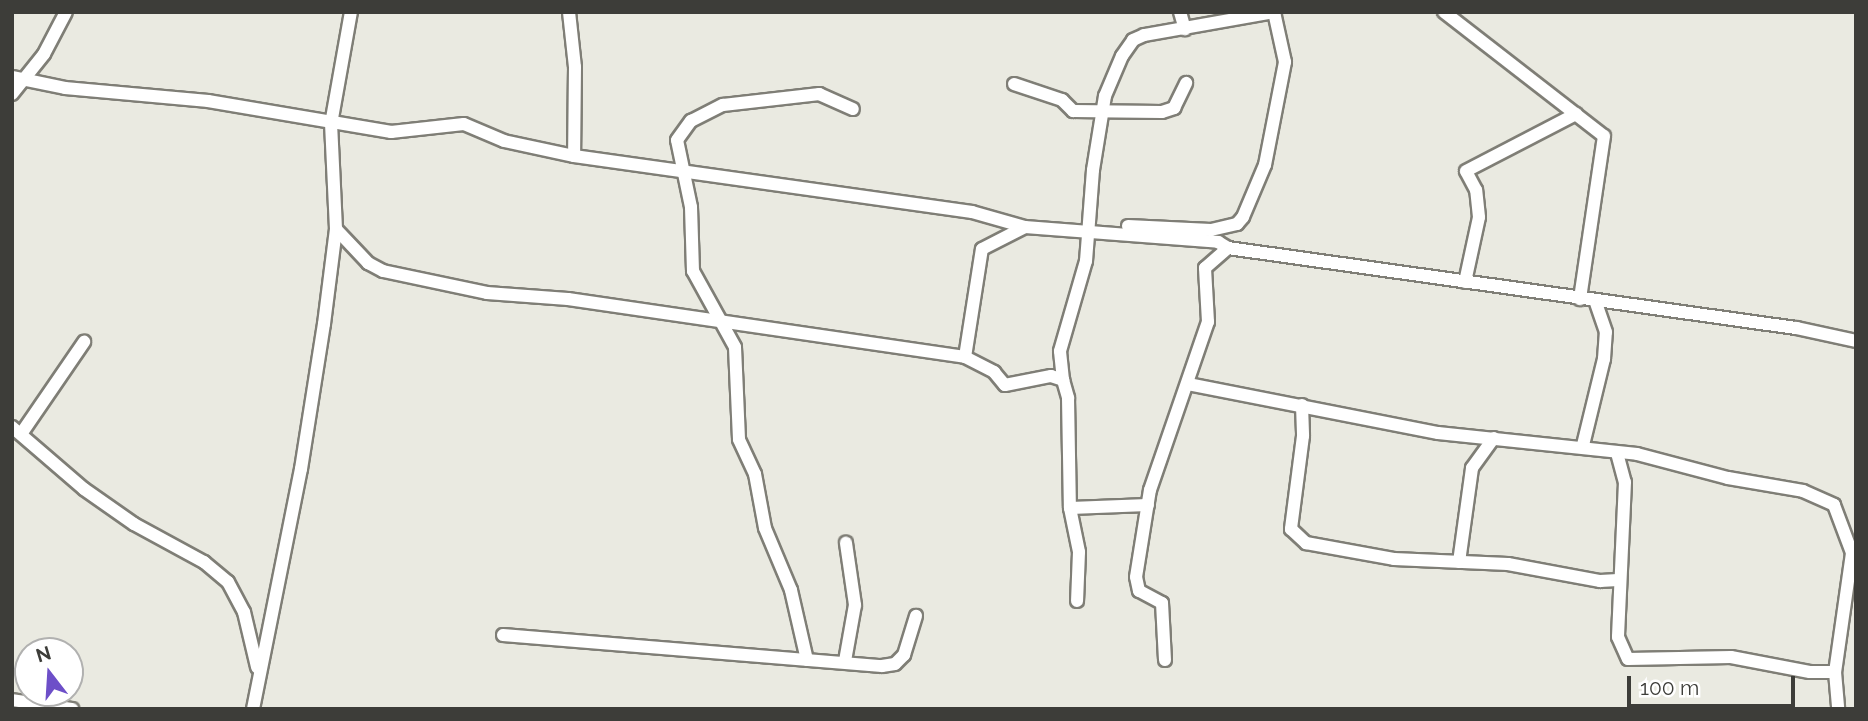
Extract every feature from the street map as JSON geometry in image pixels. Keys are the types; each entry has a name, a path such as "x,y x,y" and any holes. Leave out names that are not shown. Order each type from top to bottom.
{"street":[{"path":"12,94 18,78 44,54 66,12"},
{"path":"253,709 301,469 336,229 331,124 351,12"},
{"path":"569,12 575,67 574,156"},
{"path":"1180,12 1185,29"},
{"path":"18,78 65,88 208,101 331,124 391,132 464,124 504,141 574,156 972,212 1025,227 1088,228 1197,231 1237,224 1252,202 1265,165 1284,62 1273,12 1133,40 1105,96 1088,228 1086,261 1060,351 1068,398 1069,508 1079,552 1077,601"},
{"path":"1444,12 1604,136 1580,299"},
{"path":"1014,84 1062,100 1068,110 1171,111 1186,83"},
{"path":"807,660 794,599 765,528 755,474 738,439 737,356 693,271 691,207 681,172 677,140 683,128 723,106 819,93 853,109"},
{"path":"1465,282 1479,217 1476,190 1466,171 1576,114"},
{"path":"965,357 982,249 1025,227"},
{"path":"1088,228 1218,242 1228,248 1596,303 1796,328 1856,341"},
{"path":"336,229 368,263 383,271 487,293 568,299 965,357 994,372 1005,385 1051,376 1063,380"},
{"path":"1165,660 1162,603 1143,595 1137,585 1148,505 1167,432 1188,384 1208,322 1205,268 1228,248"},
{"path":"1583,445 1604,359 1606,332 1596,303"},
{"path":"84,342 16,430 84,489 134,524 204,562 228,582 244,612 258,675"},
{"path":"1188,384 1438,433 1583,445 1803,491 1834,505 1852,554 1835,672 1838,709"},
{"path":"1302,405 1303,436 1291,529 1295,537 1306,543 1394,559 1508,564 1600,581 1618,580"},
{"path":"1459,562 1472,468 1493,439"},
{"path":"1617,453 1625,482 1618,580 1619,637 1628,659 1635,662 1731,657 1810,672 1835,672"},
{"path":"1069,508 1148,505"},
{"path":"845,661 855,605 846,543"},
{"path":"503,635 807,660 895,664 904,654 916,616"},
{"path":"12,700 72,709"}]}
